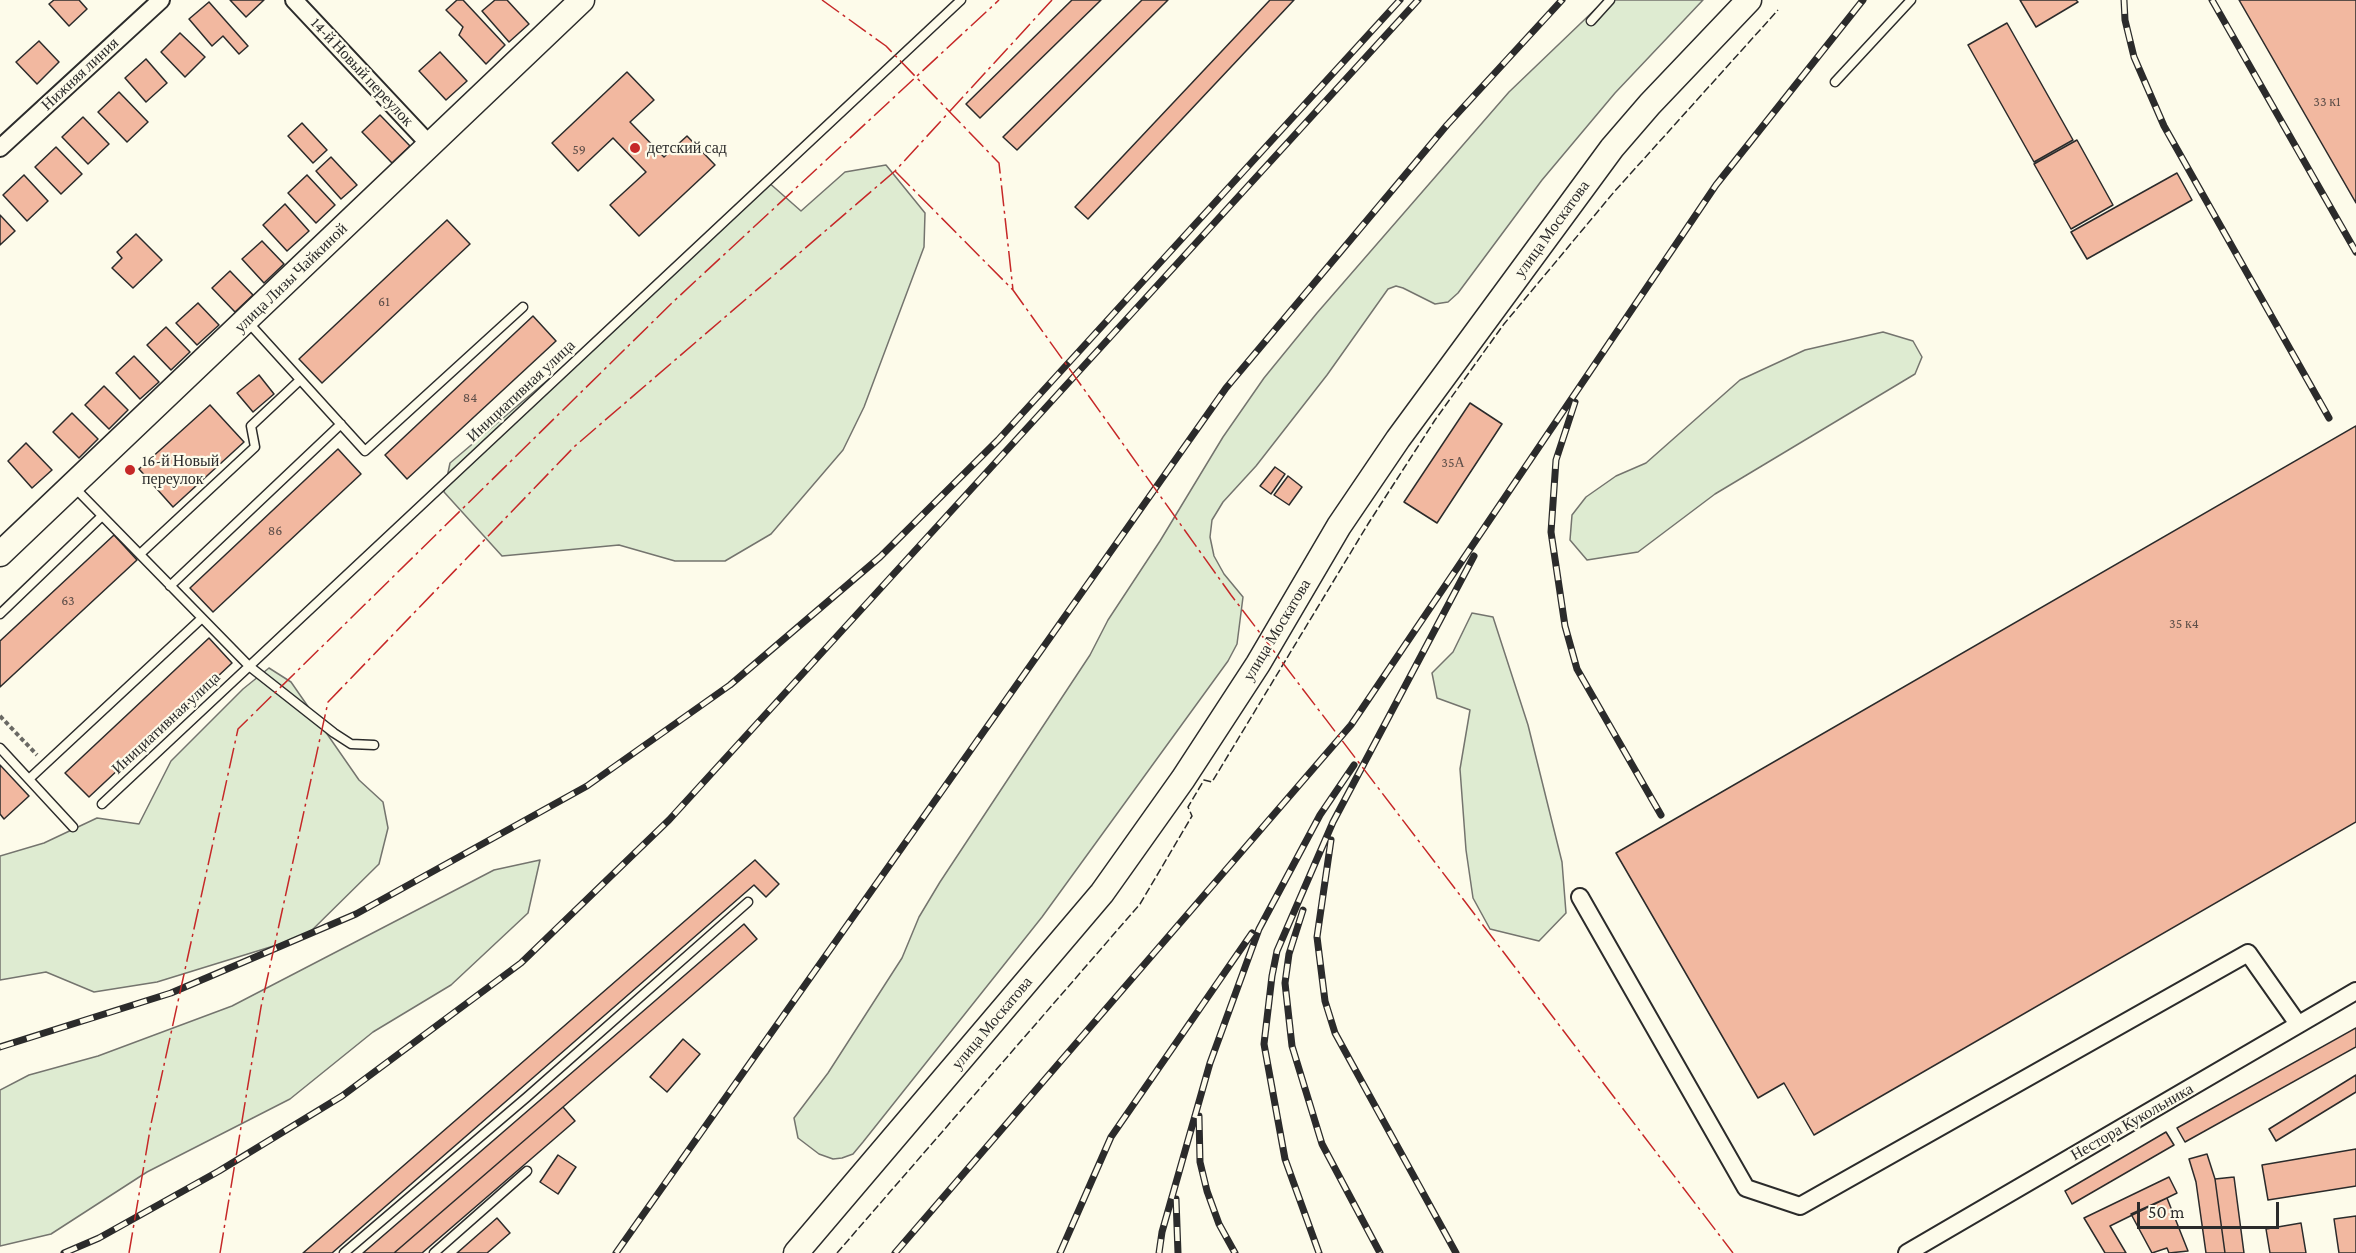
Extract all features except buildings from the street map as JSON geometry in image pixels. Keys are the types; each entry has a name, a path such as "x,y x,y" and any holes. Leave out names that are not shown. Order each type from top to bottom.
{"main road":[{"name":"улица Лизы Чайкиной","path":"0,554 582,0"},
{"name":"улица Москатова","path":"796,1253 1102,893 1182,779 1251,674 1339,526 1398,439 1612,148 1650,104 1749,0"}],"street":[{"name":"Нижняя линия","path":"0,148 161,0"},
{"name":"14-й Новый переулок","path":"294,0 430,145"},
{"path":"1580,897 1746,1188 1800,1206 2248,953 2298,1024"},
{"name":"Нестора Кукольника","path":"1907,1253 2356,990"}],"lane":[{"name":"Инициативная улица","path":"102,804 961,0"},
{"path":"1591,21 1610,0"},
{"path":"1835,82 1911,0"},
{"path":"246,321 365,451 523,307"},
{"path":"140,554 255,447 251,426 300,380"},
{"path":"170,586 341,424"},
{"path":"73,485 249,666 351,744 374,745"},
{"path":"0,614 102,516"},
{"path":"29,779 202,618"},
{"path":"0,748 73,828"},
{"path":"344,1253 527,1097 748,902"},
{"path":"434,1253 527,1171"}],"path":[{"path":"0,716 45,764"}],"green space":[{"path":"1605,0 1703,0 1615,93 1542,180 1458,293 1448,302 1435,304 1403,288 1396,286 1388,289 1327,375 1256,466 1223,502 1212,520 1210,537 1214,556 1224,574 1243,597 1237,644 1228,661 1042,917 863,1142 853,1154 842,1158 833,1159 819,1154 798,1138 794,1118 828,1073 902,958 919,917 940,882 1090,655 1108,620 1160,541 1223,437 1264,378 1317,313 1509,92"},
{"path":"886,165 925,213 924,247 864,407 843,450 771,534 725,561 675,561 619,545 502,556 444,492 450,463 623,316 767,181 801,211 845,172"},
{"path":"1883,332 1913,341 1922,357 1915,374 1715,494 1638,552 1587,560 1570,540 1572,515 1586,497 1616,476 1646,463 1740,380 1805,350"},
{"path":"1472,613 1493,617 1528,725 1562,862 1566,913 1539,941 1490,929 1473,898 1466,850 1460,769 1470,710 1437,698 1432,673 1453,652"},
{"path":"269,668 291,682 359,780 383,802 388,828 379,864 306,936 157,982 94,992 46,972 0,980 0,856 44,843 97,818 139,824 171,761 243,689"},
{"path":"540,860 528,913 451,985 373,1032 290,1099 147,1172 51,1234 0,1246 0,1090 29,1075 98,1056 232,1006 494,870"}],"railway":[{"path":"0,1047 171,993 356,914 587,786 730,685 880,557 998,440 1400,0"},
{"path":"64,1253 99,1238 219,1171 342,1096 521,963 669,820 1418,0"},
{"path":"616,1253 1226,388 1447,125 1562,0"},
{"path":"895,1253 1351,725 1716,185 1863,0"},
{"path":"2124,0 2125,20 2134,57 2164,126 2329,418"},
{"path":"2212,0 2356,252"},
{"path":"1575,402 1556,460 1551,532 1565,626 1577,669 1661,815"},
{"path":"1319,1253 1285,1159 1264,1044 1277,951 1333,822 1474,556"},
{"path":"1159,1253 1162,1232 1210,1063 1259,929 1320,815 1354,765"},
{"path":"1331,840 1317,937 1325,1001 1335,1033 1456,1253"},
{"path":"1303,910 1289,954 1285,983 1292,1046 1322,1144 1380,1253"},
{"path":"1060,1253 1111,1137 1252,933"},
{"path":"1199,1116 1200,1162 1207,1191 1219,1224 1235,1253"},
{"path":"1176,1199 1178,1253"}],"fence":[{"path":"837,1253 1140,904 1192,816 1188,807 1204,780 1212,782 1368,524 1435,420 1504,324 1614,192 1778,10"}],"power":[{"path":"822,0 886,46 999,163 1013,290"},
{"path":"129,1253 151,1124 238,729 674,301 999,0"},
{"path":"220,1253 261,1007 328,702 575,446 895,171 1052,0"},
{"path":"895,171 1013,290 1231,595 1733,1253"}],"place":[{"name":"детский сад","path":"635,148"},
{"name":"16-й Новый переулок","path":"130,470"}]}
